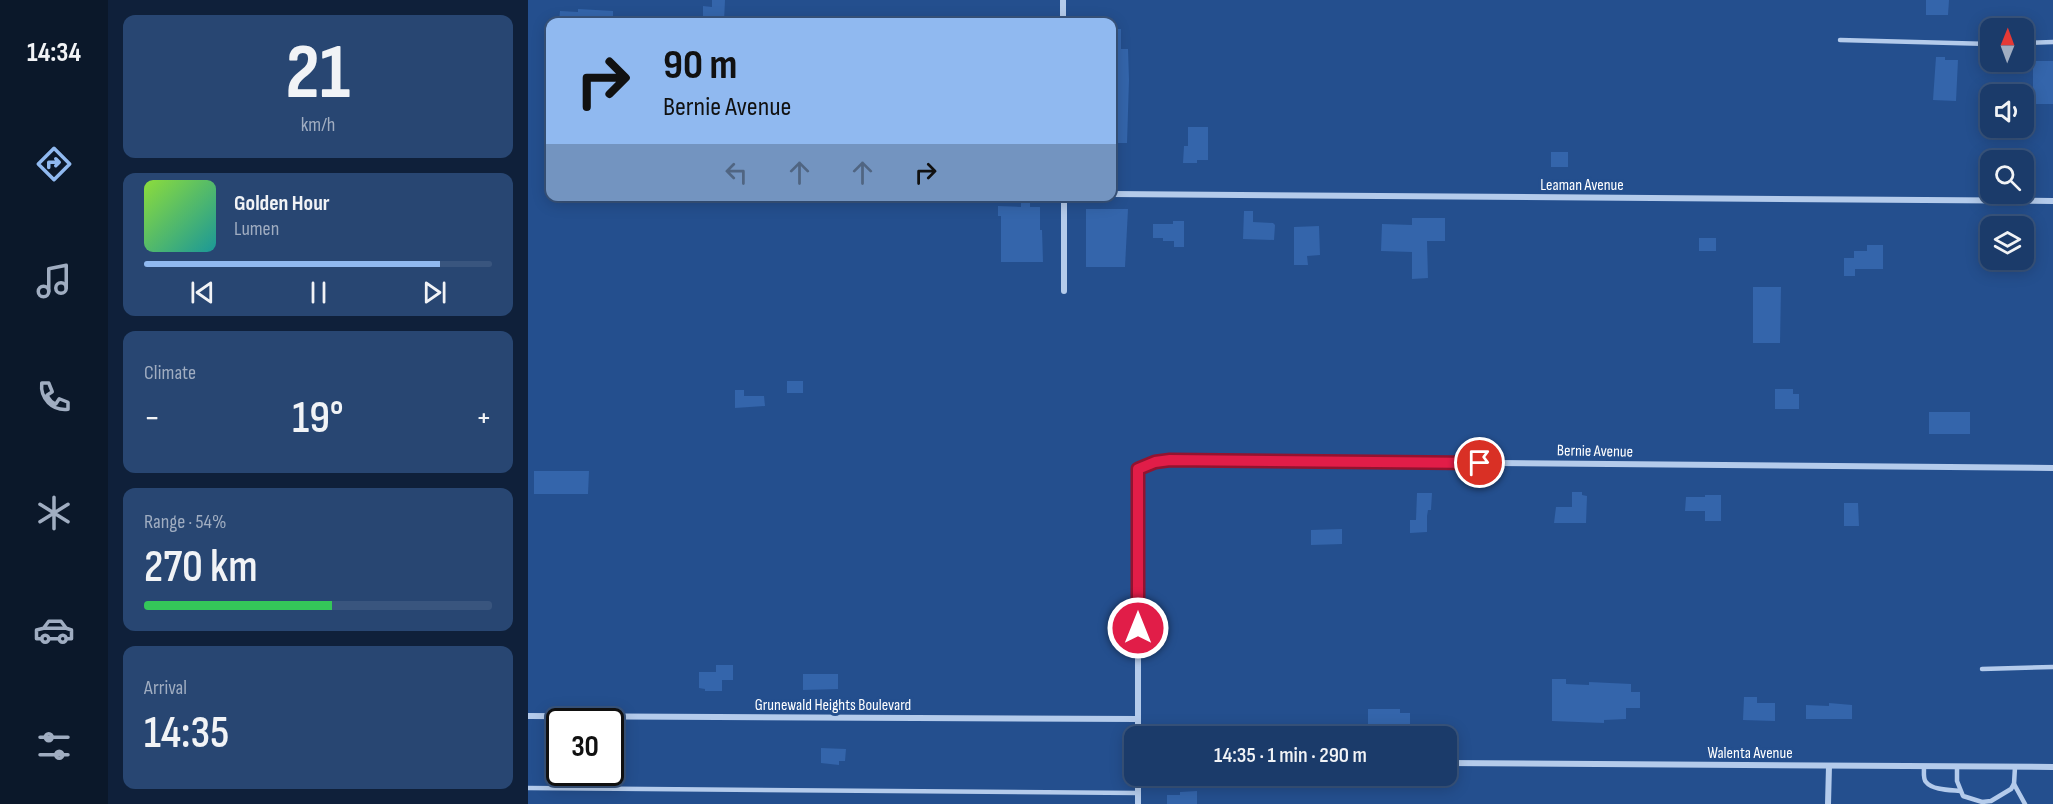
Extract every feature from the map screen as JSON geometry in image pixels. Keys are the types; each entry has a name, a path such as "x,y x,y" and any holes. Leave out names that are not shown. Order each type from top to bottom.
{"street":[{"path":"1063,0 1063,18"},
{"name":"Leaman Avenue","path":"1116,194 2053,201"},
{"path":"1064,201 1064,291"},
{"name":"Bernie Avenue","path":"1138,719 1138,469 1155,462 1170,460 2053,468"},
{"name":"Grunewald Heights Boulevard","path":"528,716 1138,719"},
{"path":"1138,719 1138,726"},
{"name":"Walenta Avenue","path":"1457,764 2053,767"},
{"path":"1828,804 1829,766"},
{"path":"1138,786 1138,804"}],"lane":[{"path":"1840,40 1980,44"},
{"path":"2034,43 2053,42"},
{"path":"1982,669 2053,667"},
{"path":"1924,767 1924,780 1927,784 1959,791"},
{"path":"1957,768 1957,781 1962,796 1982,802 1991,801 2011,789 2014,784 2015,767"},
{"path":"2014,784 2025,804"},
{"path":"528,788 1138,793"}],"building":[{"path":"712,0 725,0 724,18 703,18 703,6 712,7"},
{"path":"1926,0 1949,0 1948,15 1926,15"},
{"path":"578,9 613,11 613,18 559,18 560,11 578,12"},
{"path":"1116,29 1121,29 1121,49 1128,49 1127,143 1116,143"},
{"path":"1936,57 1958,60 1956,101 1933,100"},
{"path":"2034,61 2053,61 2053,104 2034,104"},
{"path":"1188,127 1208,127 1208,160 1183,163 1184,146 1188,146"},
{"path":"1551,152 1568,152 1568,167 1551,167"},
{"path":"1021,201 1030,201 1030,207 1040,207 1043,262 1001,262 1001,216 998,216 998,206 1021,207"},
{"path":"1086,209 1128,209 1125,267 1086,267"},
{"path":"1244,211 1253,211 1253,222 1273,223 1275,225 1274,240 1243,239"},
{"path":"1412,218 1445,218 1445,241 1427,241 1428,278 1412,279 1412,252 1381,251 1382,224 1412,225"},
{"path":"1173,221 1184,221 1184,247 1174,247 1174,241 1153,238 1153,224 1173,224"},
{"path":"1319,226 1320,255 1307,256 1308,265 1294,265 1294,227"},
{"path":"1699,238 1716,238 1716,251 1699,251"},
{"path":"1867,245 1883,245 1883,269 1855,269 1855,276 1844,276 1844,258 1854,258 1854,251 1867,251"},
{"path":"1753,287 1781,287 1780,343 1753,343"},
{"path":"787,381 803,381 803,393 787,393"},
{"path":"1775,389 1793,389 1793,394 1799,394 1799,409 1775,409"},
{"path":"735,390 744,390 744,396 764,396 765,406 735,408"},
{"path":"1929,412 1970,412 1970,434 1929,434"},
{"path":"534,471 589,471 588,494 534,494"},
{"path":"1572,492 1582,492 1582,495 1587,496 1586,523 1554,523 1556,507 1572,507"},
{"path":"1417,493 1432,493 1431,510 1428,510 1427,532 1410,533 1410,520 1416,520"},
{"path":"1705,495 1721,495 1721,521 1705,521 1705,511 1685,511 1686,497 1705,497"},
{"path":"1844,503 1858,503 1859,526 1844,526"},
{"path":"1342,529 1342,544 1311,545 1311,530"},
{"path":"716,665 733,665 733,680 722,680 722,691 705,691 699,688 699,672 716,672"},
{"path":"803,674 838,674 838,689 803,690"},
{"path":"1552,679 1566,679 1566,684 1589,685 1589,682 1631,684 1631,692 1640,692 1640,708 1626,708 1626,719 1604,720 1604,723 1552,721"},
{"path":"1744,697 1757,697 1757,703 1775,703 1775,721 1743,720"},
{"path":"1829,703 1852,705 1852,719 1806,719 1806,705 1829,706"},
{"path":"1368,709 1400,709 1400,713 1410,713 1410,726 1368,725"},
{"path":"821,748 846,749 845,761 839,761 839,765 821,763"},
{"path":"1197,791 1197,804 1167,804 1167,795"}],"route":[{"path":"1138,628 1138,469 1155,462 1170,460 1480,463"}]}
